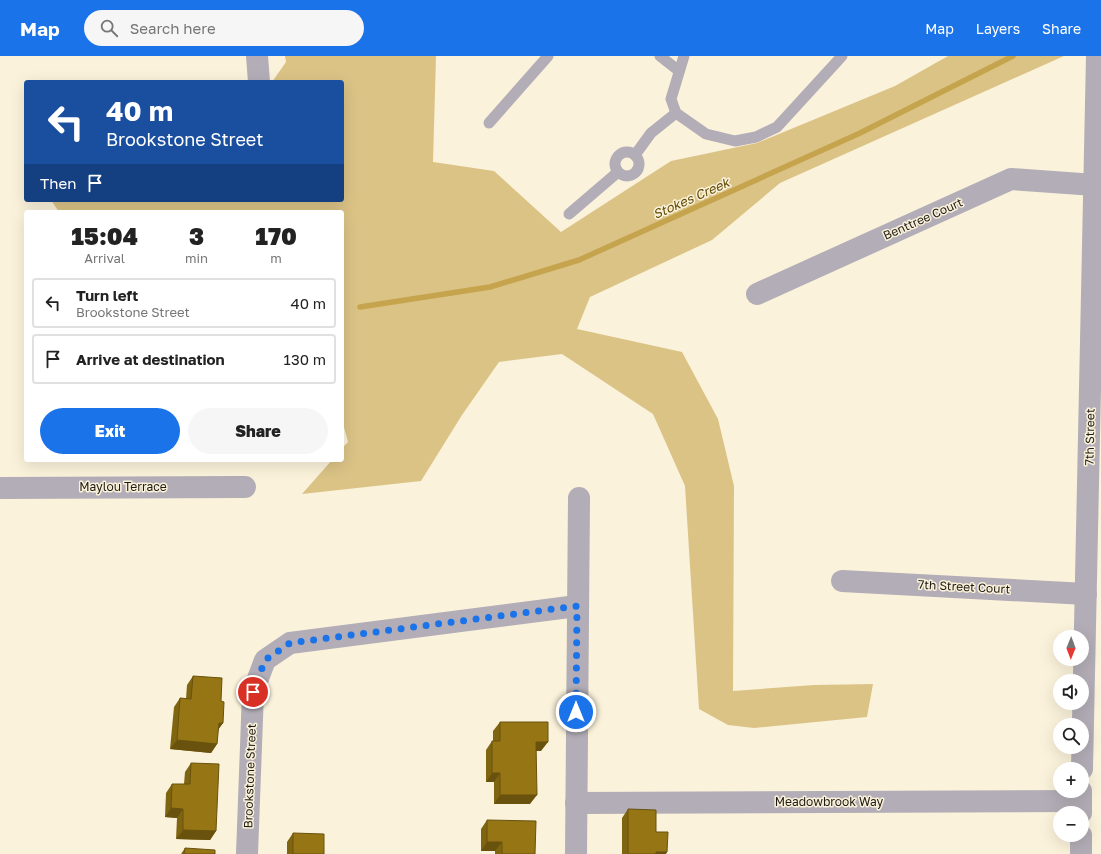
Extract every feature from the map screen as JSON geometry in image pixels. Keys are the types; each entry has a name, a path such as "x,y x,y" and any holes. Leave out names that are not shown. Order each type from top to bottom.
{"street":[{"path":"257,56 259,80"},
{"name":"7th Street","path":"1082,762 1097,56"},
{"name":"Benttree Court","path":"758,294 1011,179 1095,185"},
{"name":"Maylou Terrace","path":"0,488 245,487"},
{"path":"576,854 578,498"},
{"name":"7th Street Court","path":"842,581 1086,594"},
{"name":"Brookstone Street","path":"247,854 253,692 265,660 290,643 577,606"},
{"name":"Meadowbrook Way","path":"576,803 1081,802"},
{"path":"1081,842 1081,854"}],"lane":[{"path":"489,123 548,56"},
{"path":"660,56 679,71"},
{"path":"684,56 671,99 676,114 706,134 735,141 756,137 778,128 842,56"},
{"path":"635,155 651,133 676,114"},
{"path":"628,152 638,158 639,164 636,172 627,176 618,172 615,164 620,154 628,152"},
{"path":"569,214 618,172"}],"shaded area":[{"path":"285,56 436,56 433,162 494,171 561,232 671,161 757,143 895,86 948,56 1064,56 780,183 712,240 590,297 577,329 682,352 718,419 734,486 733,691 814,685 873,684 867,717 754,728 728,725 699,709 685,486 653,414 562,354 499,362 462,415 421,481 302,494 330,462 344,462 344,446 348,442 344,427 344,210 58,210 52,202 344,202 344,80 273,80 286,62"}],"building":[{"path":"193,676 222,678 221,701 224,702 223,723 219,723 217,744 177,740 180,698 191,699"},
{"path":"500,722 548,722 548,742 536,742 537,795 500,795 500,773 492,773 492,741 500,741"},
{"path":"191,763 219,764 216,831 183,830 183,809 171,808 172,784 190,784"},
{"path":"628,809 656,810 656,832 668,832 667,852 656,852 656,854 628,854"},
{"path":"487,820 536,821 535,854 502,854 502,842 487,842"},
{"path":"293,833 324,834 324,854 293,854"},
{"path":"185,848 215,850 215,854 184,854"}],"waterway":[{"name":"Stokes Creek","path":"360,307 490,287 579,260 858,134 1013,56"}],"route":[{"path":"253,692 265,660 290,643 577,606 576,712"}]}
